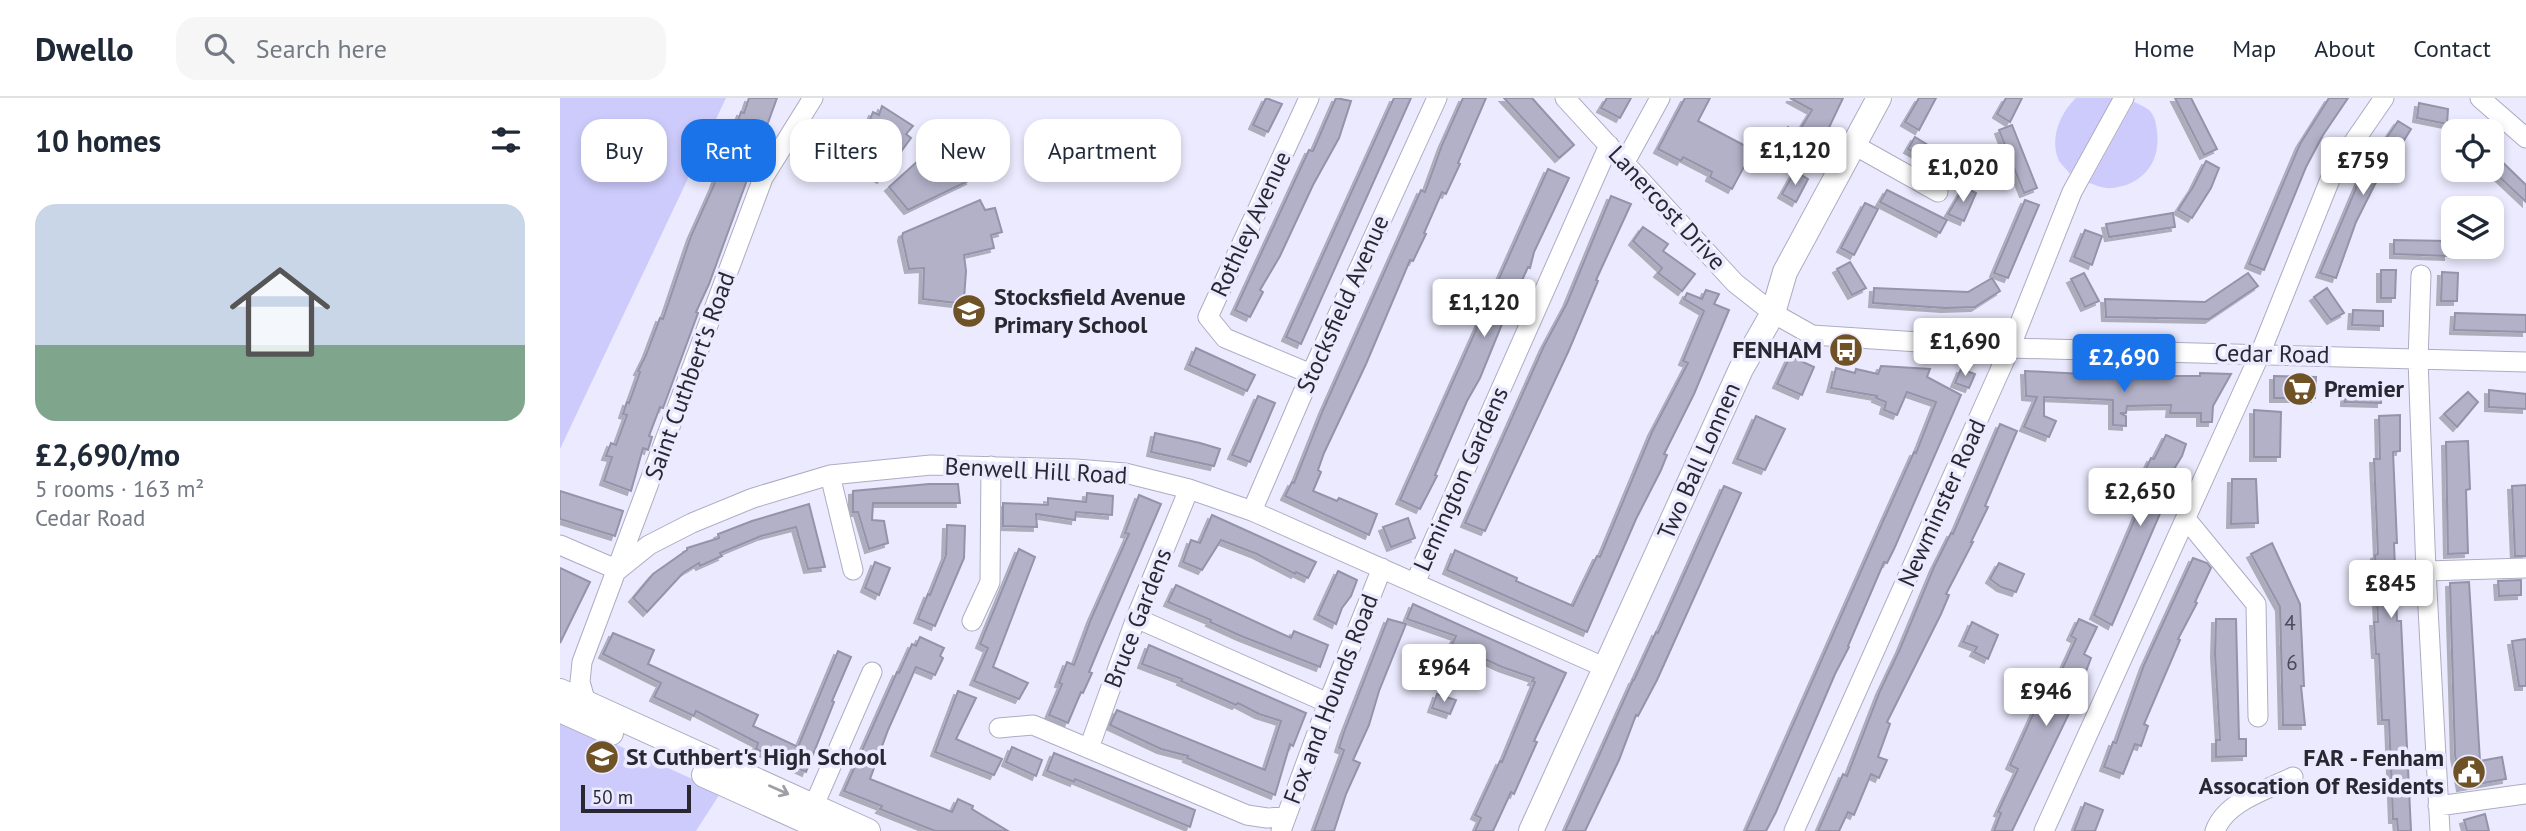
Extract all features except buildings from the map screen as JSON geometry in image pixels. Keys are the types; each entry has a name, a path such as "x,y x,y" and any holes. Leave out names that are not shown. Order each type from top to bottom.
{"main road":[{"name":"Two Ball Lonnen","path":"1531,831 1741,369 1773,313 1786,272 1879,98"},
{"path":"560,691 816,819"},
{"path":"560,710 816,819 868,831"}],"street":[{"name":"Saint Cuthbert's Road","path":"586,703 580,682 582,662 762,178 813,98"},
{"name":"Rothley Avenue","path":"1309,98 1208,317 1225,338 1311,374"},
{"name":"Stocksfield Avenue","path":"1252,511 1311,374 1437,98"},
{"name":"Lanercost Drive","path":"1565,98 1735,283 1773,313"},
{"path":"1625,162 1660,98"},
{"name":"Newminster Road","path":"1794,831 2010,348 2071,192 2124,98"},
{"path":"2045,831 2260,354 2333,172 2384,98"},
{"path":"2480,98 2526,138"},
{"name":"Lemington Gardens","path":"1415,583 1609,145"},
{"path":"1854,145 1938,192"},
{"path":"2421,275 2418,360 2440,831"},
{"name":"Cedar Road","path":"1773,313 1812,335 2010,348 2526,362"},
{"name":"Benwell Hill Road","path":"618,570 649,545 692,523 753,498 830,475 931,465 1125,473 1189,489 1252,511 1606,668"},
{"path":"972,621 990,582 991,466"},
{"path":"830,475 853,570"},
{"name":"Bruce Gardens","path":"1088,748 1136,618 1189,489"},
{"path":"2186,519 2256,604 2258,717"},
{"path":"560,545 618,570"},
{"name":"Fox and Hounds Road","path":"1283,824 1382,568"},
{"path":"2426,571 2526,568"},
{"path":"1136,618 1328,703"},
{"name":"Saint Cuthbert's Road","path":"560,681 567,679 582,662"},
{"path":"816,819 872,672"},
{"path":"999,728 1032,725 1247,815 1283,824"},
{"path":"2215,831 2224,815 2233,807 2293,777"},
{"path":"2438,806 2526,794"}],"shaded area":[{"path":"560,98 726,98 716,119 681,119 681,182 686,182 560,449"},
{"path":"2076,98 2113,98 2070,174 2059,161 2055,144 2061,119"},
{"path":"2134,102 2149,110 2155,120 2157,142 2153,162 2141,177 2122,186 2106,188 2089,183"},
{"name":"St Cuthbert's High School","path":"560,719 721,792 696,831 560,831"}],"place":[{"name":"Stocksfield Avenue Primary School","path":"969,311"},
{"name":"FENHAM","path":"1846,350"},
{"name":"Premier","path":"2300,389"},
{"name":"St Cuthbert's High School","path":"602,757"},
{"name":"FAR - Fenham Assocation Of Residents","path":"2469,772"}]}
